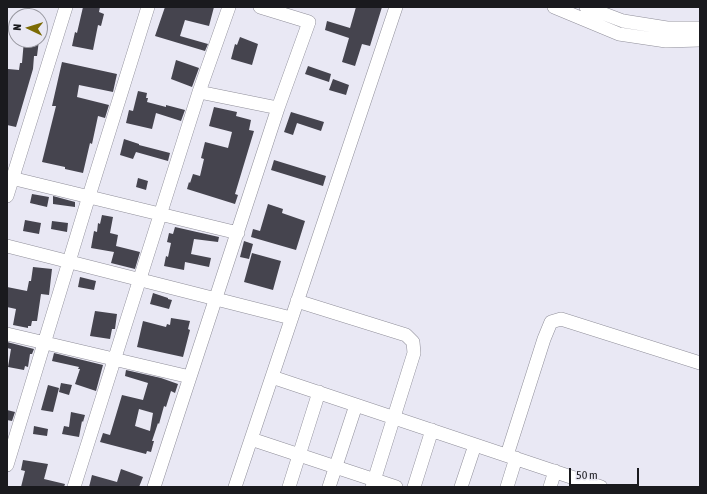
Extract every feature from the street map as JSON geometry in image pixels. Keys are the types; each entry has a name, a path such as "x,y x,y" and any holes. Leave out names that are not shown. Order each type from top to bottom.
{"street":[{"path":"7,196 10,178 66,7"},
{"path":"7,465 148,7"},
{"path":"74,487 200,92 229,7"},
{"path":"154,487 278,108 309,22 260,7"},
{"path":"235,487 396,7"},
{"path":"554,7 619,34 666,41 700,40"},
{"path":"586,7 622,21 667,28 700,28"},
{"path":"200,92 278,108"},
{"path":"10,178 238,233"},
{"path":"7,246 291,318"},
{"path":"297,301 406,335 413,342 414,353 373,483"},
{"path":"507,487 511,457 544,339 551,322 562,319 700,363"},
{"path":"7,334 190,377"},
{"path":"272,377 555,471 594,486"},
{"path":"289,487 319,392"},
{"path":"329,487 356,405"},
{"path":"414,487 432,430"},
{"path":"251,439 336,467 373,483 396,487"},
{"path":"461,487 475,445"},
{"path":"550,487 555,471"}],"building":[{"path":"83,7 100,7 99,12 104,14 101,26 98,25 93,50 72,46 75,32 77,33"},
{"path":"165,7 214,7 209,26 185,20 180,36 208,44 205,51 155,36"},
{"path":"356,7 382,7 370,46 362,44 355,66 342,62 349,38 325,30 327,21 350,28"},
{"path":"240,37 258,44 252,65 231,59 235,44 237,45"},
{"path":"23,48 38,48 37,56 34,56 33,69 16,127 7,125 7,74 8,69 19,70 20,63 22,63"},
{"path":"176,60 199,68 192,87 171,79"},
{"path":"62,62 117,74 113,92 79,85 77,97 109,105 105,118 98,116 92,144 90,143 83,173 42,162 56,106 52,106"},
{"path":"308,66 331,74 329,82 305,74"},
{"path":"333,79 349,85 346,95 329,90"},
{"path":"138,91 147,93 147,102 185,110 181,121 156,113 152,129 126,123 129,110 133,111"},
{"path":"214,107 237,112 236,116 251,120 249,130 254,131 235,194 238,195 235,204 187,189 193,174 200,176 204,159 201,158 205,142 228,148 232,132 209,126"},
{"path":"291,112 324,122 321,131 297,123 293,135 284,132"},
{"path":"124,139 139,145 170,153 168,161 136,152 133,159 120,155"},
{"path":"274,160 326,176 323,186 271,170"},
{"path":"138,178 148,181 146,190 136,187"},
{"path":"32,194 49,197 47,207 30,203"},
{"path":"53,196 75,202 75,207 53,204"},
{"path":"268,204 283,209 282,213 305,221 296,250 251,237 253,229 260,231"},
{"path":"102,215 113,217 110,233 118,235 116,246 140,252 135,269 111,263 114,252 91,248 94,231 97,232 98,223 100,224"},
{"path":"25,220 41,223 39,234 23,231"},
{"path":"52,221 68,223 67,232 51,229"},
{"path":"175,227 219,237 218,242 194,239 191,254 211,258 209,267 185,262 184,270 164,266 166,256 168,257 171,243 167,242 169,233 173,234"},
{"path":"244,241 253,244 249,259 240,257"},
{"path":"252,253 281,261 273,290 244,282"},
{"path":"33,267 52,269 49,295 41,294 37,321 32,321 31,326 28,326 28,328 13,325 16,309 7,307 7,287 27,291 29,281 31,281"},
{"path":"80,277 96,281 94,290 78,287"},
{"path":"153,293 172,300 169,309 150,304"},
{"path":"95,311 117,314 115,329 112,329 110,339 90,336"},
{"path":"171,318 190,321 188,329 190,330 183,357 137,347 143,321 166,327 167,324 170,325"},
{"path":"7,342 34,349 32,354 30,354 28,367 25,366 24,370 8,367 11,349 7,348"},
{"path":"54,353 103,365 96,391 75,384 80,369 78,369 79,367 52,361"},
{"path":"126,370 161,378 178,384 175,393 171,391 166,407 164,406 152,441 154,441 151,452 147,451 146,454 100,442 103,433 110,435 122,395 143,400 148,383 125,376","holes":["139,409 153,413 150,431 135,426"]},
{"path":"61,383 72,385 69,395 59,392"},
{"path":"48,385 59,388 53,412 41,410"},
{"path":"7,410 15,412 12,421 7,420"},
{"path":"71,412 85,415 83,422 82,421 79,437 62,434 64,426 69,427"},
{"path":"34,426 48,429 47,436 33,434"},
{"path":"23,460 48,464 44,479 65,484 64,487 21,487 25,471 21,470"},
{"path":"121,469 143,477 139,487 89,487 92,475 117,482"}]}
